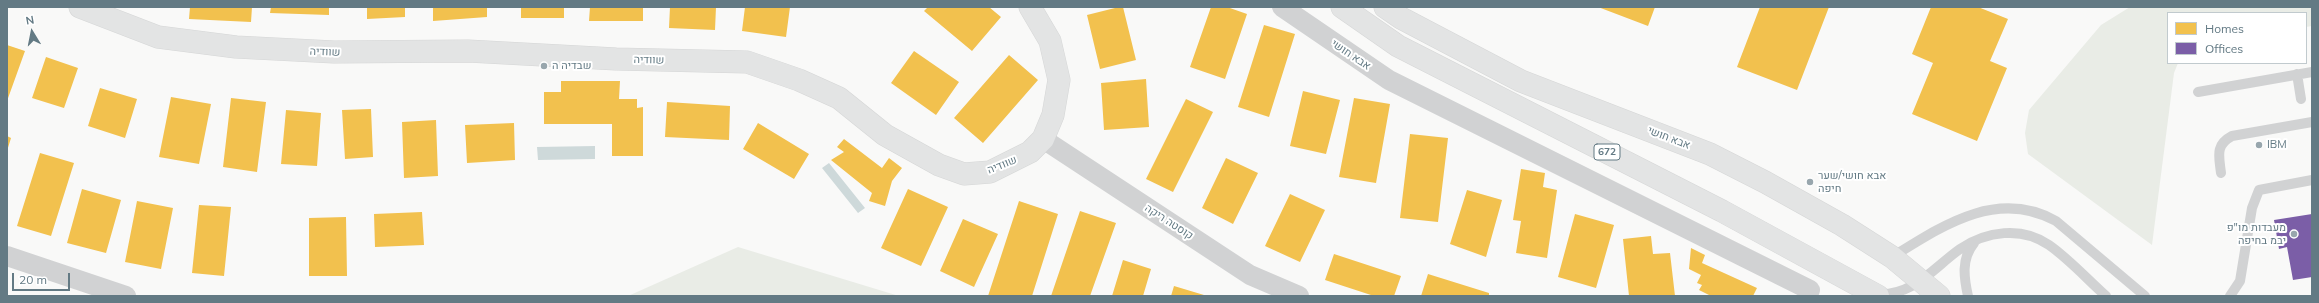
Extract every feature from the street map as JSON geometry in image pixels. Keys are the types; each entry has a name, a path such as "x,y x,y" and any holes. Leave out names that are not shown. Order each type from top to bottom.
{"main road":[{"name":"שוודיה","path":"80,7 158,36 236,47 334,52 468,51 616,59 747,62 799,80 839,98 885,135 939,165 964,174 990,172 1030,152 1044,139 1053,115 1059,80 1050,41 1030,7"},
{"name":"672","path":"1342,7 1398,46 1722,211 1876,295"},
{"name":"אבא חושי","path":"1385,7 1401,18 1521,81 1710,154 1842,225 1892,257 1939,296"}],"street":[{"name":"אבא חושי","path":"1282,7 1389,80 1810,290"},
{"name":"קוסטה ריקה","path":"1044,139 1250,275 1299,296"},
{"path":"7,256 126,296"}],"lane":[{"path":"2198,92 2312,72"},
{"path":"2297,74 2301,98"},
{"path":"2221,172 2218,151 2224,140 2232,136 2312,122"},
{"path":"2230,296 2240,281 2252,208 2259,190 2312,180"},
{"path":"1892,257 1971,213 1988,209 2018,208 2038,212 2056,220 2145,296"},
{"path":"1876,295 1900,292 1921,281 1960,249 1976,240 2000,233 2012,232 2036,238 2049,245 2106,296"},
{"path":"1968,296 1964,279 1966,255 1976,240"}],"shaded area":[{"path":"2130,7 2312,7 2312,26 2307,27 2307,12 2167,12 2167,64 2178,64 2174,73 2152,245 2028,154 2025,133 2029,110 2101,25"},
{"path":"595,146 595,159 538,160 537,147"},
{"path":"829,163 865,208 858,213 822,168"},
{"path":"738,247 899,296 628,296"}],"building: Homes":[{"path":"190,7 252,7 251,22 189,19"},
{"path":"271,7 329,7 329,15 270,13"},
{"path":"367,7 405,7 405,17 367,19"},
{"path":"433,7 487,7 487,17 433,21"},
{"path":"521,7 564,7 564,18 521,18"},
{"path":"590,7 643,7 643,21 589,21"},
{"path":"670,7 716,7 715,30 669,28"},
{"path":"745,7 790,7 786,37 742,31"},
{"path":"928,7 989,7 1001,17 972,51 924,11"},
{"path":"1123,7 1136,60 1100,69 1087,15"},
{"path":"1211,7 1227,7 1247,14 1225,79 1190,67"},
{"path":"1598,7 1655,7 1648,26"},
{"path":"1760,7 1829,7 1797,90 1737,67"},
{"path":"1931,7 1978,7 2008,19 1990,61 2007,68 1977,141 1912,114 1933,63 1912,54"},
{"path":"1264,25 1295,34 1269,117 1238,107"},
{"path":"7,45 25,51 7,101"},
{"path":"914,51 959,82 936,115 891,83"},
{"path":"1009,55 1038,80 983,143 954,118"},
{"path":"46,57 78,68 64,108 32,98"},
{"path":"1146,79 1149,127 1104,130 1101,83"},
{"path":"561,81 620,81 619,99 637,99 637,108 643,107 643,156 612,156 612,124 544,124 544,92 561,92"},
{"path":"100,88 137,99 125,138 88,126"},
{"path":"1303,91 1340,100 1326,154 1290,146"},
{"path":"171,97 211,104 199,164 159,157"},
{"path":"231,98 266,102 257,172 223,167"},
{"path":"1354,98 1390,104 1376,183 1339,177"},
{"path":"1186,99 1213,112 1173,192 1146,179"},
{"path":"667,102 730,106 729,140 665,137"},
{"path":"371,109 373,157 345,159 342,110"},
{"path":"286,110 321,113 317,166 281,164"},
{"path":"436,120 438,176 404,178 402,122"},
{"path":"514,123 515,160 467,163 465,125"},
{"path":"758,123 809,154 794,179 743,149"},
{"path":"1410,134 1448,138 1438,222 1400,218"},
{"path":"7,136 11,138 7,151"},
{"path":"844,139 882,168 889,158 902,168 892,181 885,206 869,201 872,193 831,160 844,152 837,147"},
{"path":"40,153 74,163 51,236 17,226"},
{"path":"1226,158 1258,173 1233,224 1202,208"},
{"path":"1521,169 1545,173 1543,187 1557,190 1547,258 1516,253 1521,221 1513,220"},
{"path":"82,189 121,200 106,253 67,243"},
{"path":"908,189 948,207 921,266 881,248"},
{"path":"1467,190 1502,200 1486,257 1450,244"},
{"path":"1290,194 1325,210 1300,262 1265,246"},
{"path":"137,201 173,208 161,269 125,262"},
{"path":"1019,201 1058,214 1032,296 988,296"},
{"path":"199,205 231,207 224,276 192,273"},
{"path":"1080,211 1116,223 1090,296 1051,296"},
{"path":"422,212 424,245 375,247 374,214"},
{"path":"1575,214 1614,225 1596,288 1558,277"},
{"path":"346,217 347,276 309,276 309,218"},
{"path":"963,219 998,234 974,287 940,271"},
{"path":"1651,236 1653,254 1670,253 1675,296 1629,296 1623,239"},
{"path":"1691,248 1705,255 1702,263 1757,288 1753,296 1711,296 1699,290 1702,285 1697,283 1701,275 1689,269"},
{"path":"1334,254 1401,276 1394,296 1374,296 1325,280"},
{"path":"1123,260 1151,269 1143,296 1112,296"},
{"path":"1428,274 1489,293 1489,296 1421,296"},
{"path":"1174,286 1204,295 1204,296 1171,296"}],"building: Offices":[{"name":"מעבדות מו\"פ יבמ בחיפה","path":"2312,214 2312,277 2293,280 2287,247 2279,249 2274,220"}],"place":[{"name":"שבדיה ה","path":"544,66"},
{"name":"IBM","path":"2259,145"},
{"name":"אבא חושי/שער חיפה","path":"1810,182"},
{"name":"מעבדות מו\"פ יבמ בחיפה","path":"2294,234"}]}
